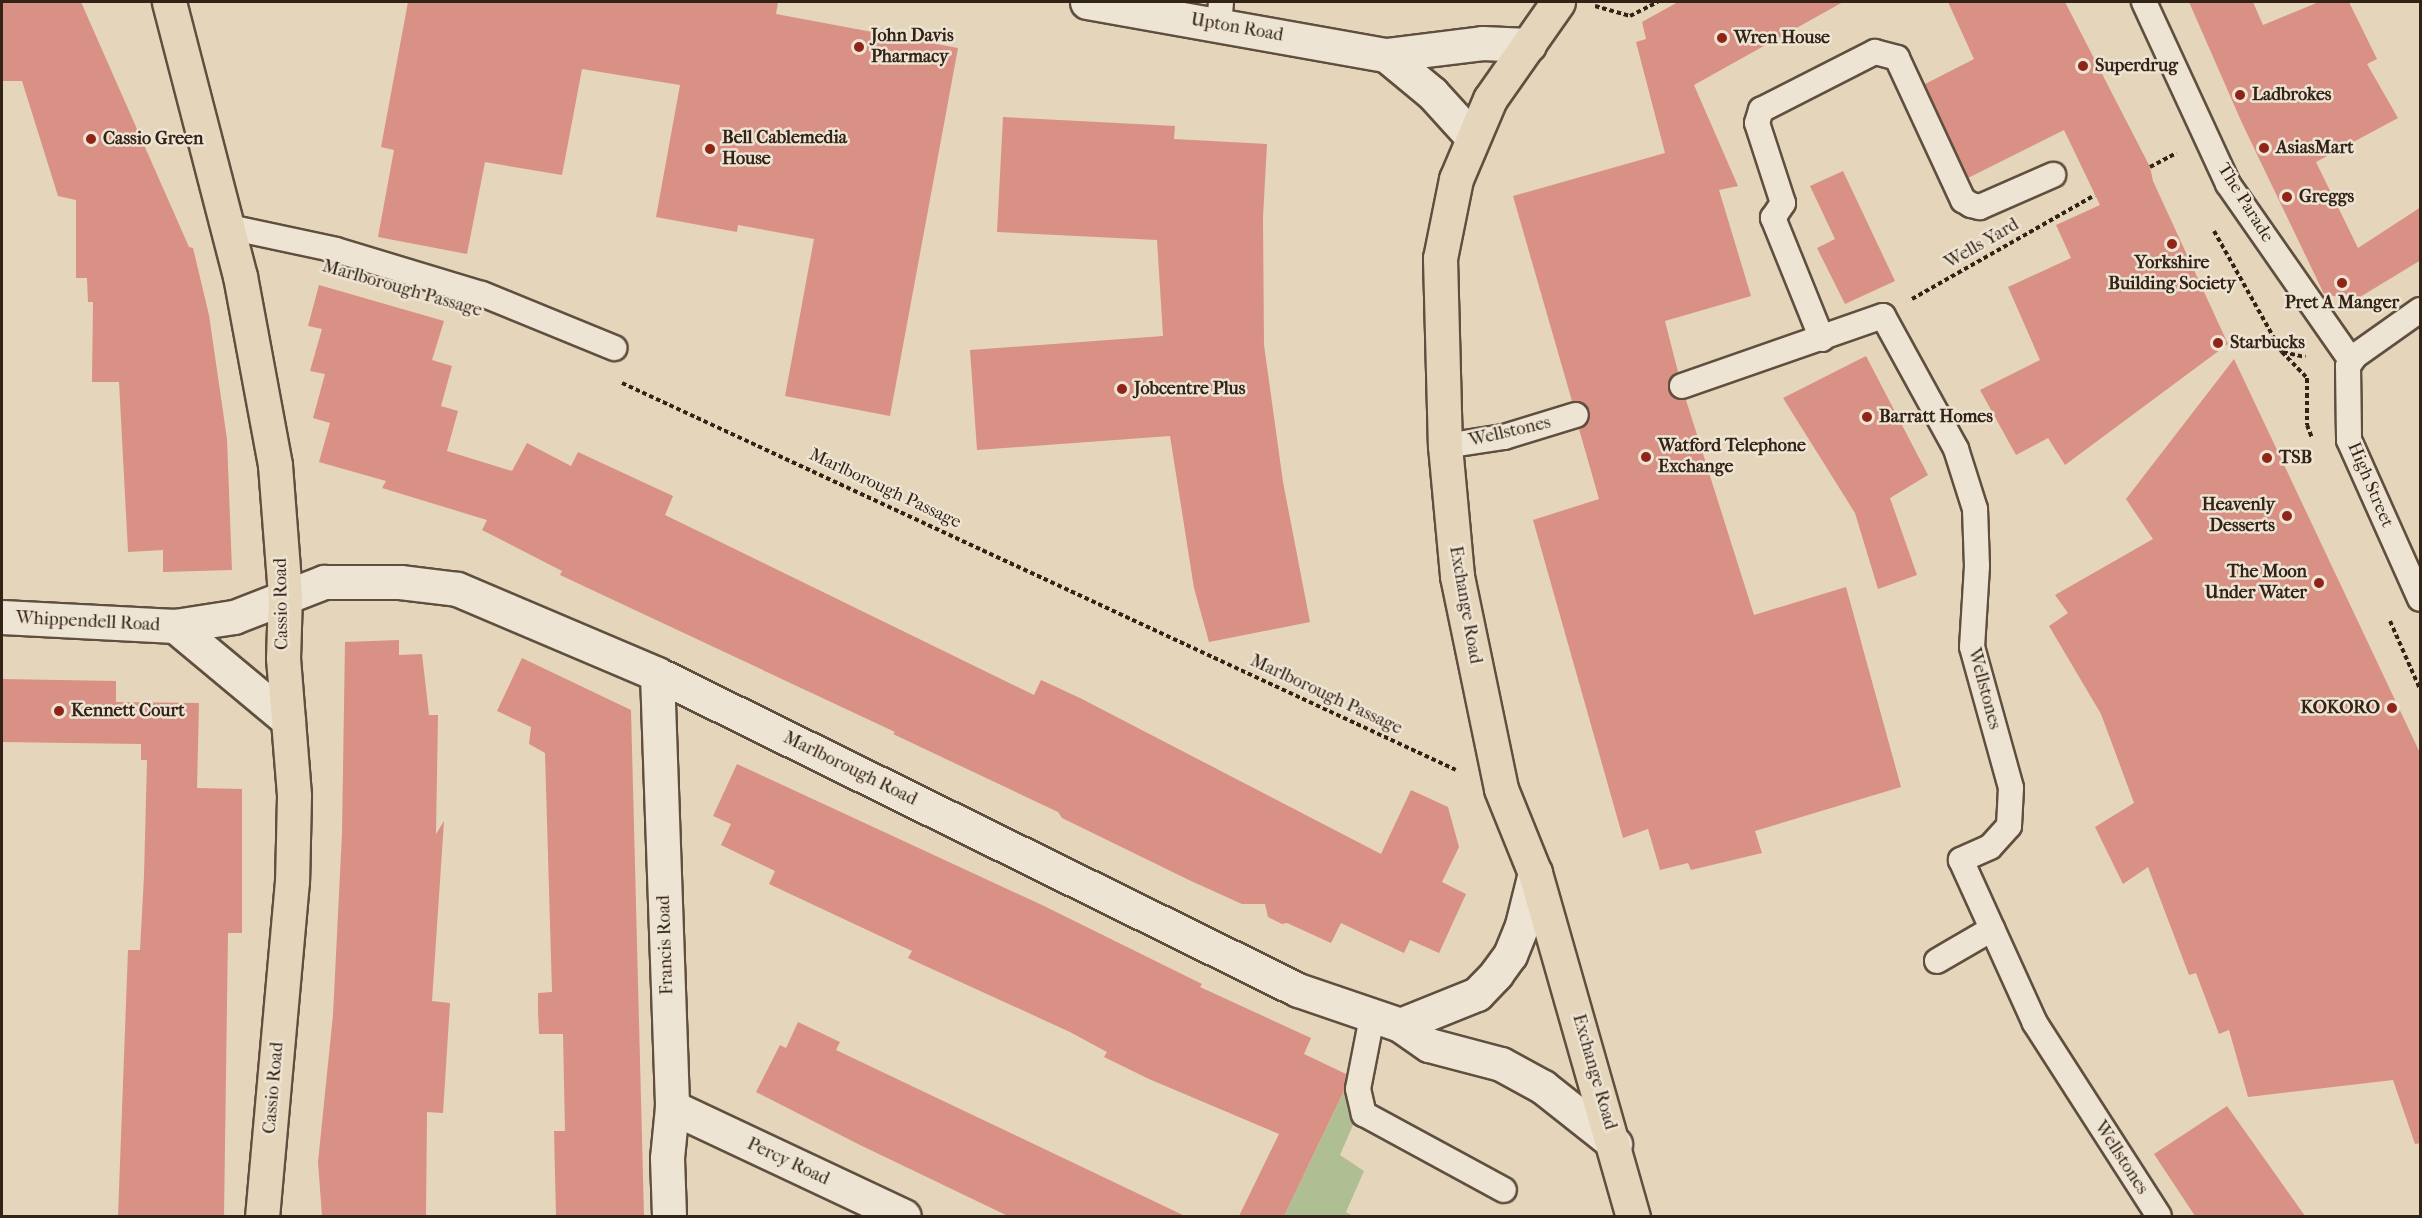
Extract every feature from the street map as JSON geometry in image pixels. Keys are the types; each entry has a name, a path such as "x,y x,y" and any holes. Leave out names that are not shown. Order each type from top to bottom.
{"main road":[{"name":"Cassio Road","path":"169,2 229,227 275,465 285,595 283,658 294,796 292,881 262,1216"},
{"name":"Exchange Road","path":"1574,3 1529,45 1490,99 1456,179 1440,258 1445,446 1457,576 1501,789 1535,873 1615,1144 1633,1216"}],"street":[{"name":"Upton Road","path":"1087,2 1220,13 1386,55 1482,43 1529,45"},
{"name":"Upton Road","path":"1386,55 1432,93 1472,137"},
{"name":"Marlborough Road","path":"285,595 324,582 400,582 457,589 657,674 1298,990 1386,1021 1429,1045 1502,1064 1543,1087 1615,1144"},
{"name":"Whippendell Road","path":"2,617 175,626 234,617 285,595"},
{"name":"Whippendell Road","path":"175,626 288,720"},
{"name":"Francis Road","path":"657,674 672,1107 667,1158 669,1216"},
{"path":"1386,1021 1477,994 1510,955 1535,873"},
{"name":"Percy Road","path":"672,1107 904,1216"}],"lane":[{"name":"The Parade","path":"2144,2 2229,184 2349,363"},
{"path":"1822,339 1773,218 1783,203 1757,123 1761,110 1875,52 1897,58 1963,200 1980,207 2053,175"},
{"path":"229,227 336,250 482,294 614,348"},
{"path":"2349,363 2421,309"},
{"path":"1682,386 1883,316"},
{"name":"Wellstones","path":"1883,316 1956,448 1975,509 1977,566 1972,647 2011,788 2009,826 1990,847 1961,860 2035,1023 2158,1216"},
{"name":"High Street","path":"2349,363 2349,440 2421,599"},
{"name":"Wellstones","path":"1445,446 1504,437 1576,416"},
{"path":"1937,961 1992,929"},
{"path":"1386,1021 1358,1089 1364,1114 1504,1190"}],"path":[{"path":"1574,3 1630,16 1659,2"},
{"name":"Wells Yard","path":"1883,316 2095,195"},
{"name":"Marlborough Passage","path":"617,381 1501,789"}],"green space":[{"path":"1351,1077 1353,1125 1340,1155 1364,1171 1346,1212 1353,1216 1284,1216"}],"building":[{"path":"2,2 81,2 189,247 193,248 209,315 227,439 232,570 163,572 163,550 128,552 119,382 92,382 93,302 88,302 87,278 76,278 76,200 58,196 22,81 2,81"},
{"path":"408,2 778,2 776,14 958,48 890,416 785,396 814,239 738,225 737,232 656,217 680,85 582,69 562,175 485,162 467,254 378,237 394,150 381,147"},
{"name":"Watford Telephone Exchange","path":"1678,2 1843,2 1694,85 1738,186 1719,190 1751,296 1665,321 1678,372 1671,377 1668,390 1673,397 1686,400 1754,615 1846,587 1901,787 1755,831 1762,853 1691,870 1688,863 1660,870 1648,829 1623,838 1533,520 1599,499 1579,429 1587,424 1590,411 1585,404 1572,401 1513,196 1665,153 1636,42 1646,39 1642,22"},
{"path":"1948,2 2065,2 2150,167 2153,181 2228,344 2065,465 2048,438 2016,455 1980,390 2040,360 2008,287 2071,258 2056,225 2100,205 2064,130 1968,178 1925,84 1974,59"},
{"path":"2189,2 2253,2 2263,25 2319,2 2349,2 2377,59 2367,64 2398,118 2316,162 2358,248 2421,207 2421,260 2355,300 2324,294 2242,123"},
{"name":"Jobcentre Plus","path":"1003,117 1175,126 1174,139 1267,144 1263,217 1264,345 1283,482 1310,622 1209,642 1194,588 1170,436 977,450 970,350 1163,336 1157,240 997,232"},
{"path":"1843,171 1895,281 1845,304 1817,248 1835,239 1810,186"},
{"path":"319,285 444,321 432,360 452,366 441,406 458,411 447,451 512,471 527,443 571,466 578,452 673,496 665,515 1034,695 1041,680 1080,698 1381,854 1411,790 1448,807 1459,847 1442,882 1466,894 1439,953 1410,940 1404,953 1341,923 1331,943 1287,923 1282,924 1268,917 1265,904 1242,904 1191,881 1062,818 1058,812 893,734 895,732 560,575 562,571 482,530 487,520 382,488 386,481 319,462 330,423 313,418 325,374 310,371 322,329 308,326"},
{"path":"1866,356 1928,475 1890,498 1917,575 1878,589 1855,513 1783,398"},
{"path":"2234,359 2421,755 2421,1143 2415,1144 2393,1080 2248,1097 2229,1030 2219,1034 2196,973 2189,975 2148,867 2123,884 2095,827 2134,803 2101,714 2049,626 2068,613 2055,595 2153,539 2126,499"},
{"path":"399,640 399,655 422,654 429,715 438,715 436,834 444,821 432,1001 450,1003 443,1113 427,1112 426,1216 322,1216 318,1162 333,1015 342,833 345,642"},
{"path":"522,658 631,710 644,1216 556,1216 554,1131 565,1131 563,1034 539,1034 538,1011 538,993 552,992 545,753 529,744 531,727 497,711"},
{"path":"2,679 116,681 116,702 199,703 197,788 242,789 242,933 228,933 224,1216 118,1216 128,950 140,950 144,876 147,760 141,760 141,744 2,742"},
{"path":"737,764 1042,905 1202,984 1200,987 1311,1038 1304,1054 1346,1074 1344,1091 1284,1216 1239,1216 1279,1134 1149,1079 1104,1057 1107,1052 1070,1032 908,958 912,951 769,884 775,871 721,845 731,824 713,816"},
{"path":"798,1022 840,1042 836,1050 1185,1216 1008,1216 860,1145 756,1092 780,1045 786,1048"},
{"path":"2227,1106 2305,1216 2195,1216 2154,1154"}],"place":[{"name":"Wren House","path":"1722,38"},
{"name":"John Davis Pharmacy","path":"859,47"},
{"name":"Superdrug","path":"2083,66"},
{"name":"Ladbrokes","path":"2240,95"},
{"name":"Cassio Green","path":"91,139"},
{"name":"AsiasMart","path":"2264,148"},
{"name":"Bell Cablemedia House","path":"710,149"},
{"name":"Greggs","path":"2287,197"},
{"name":"Yorkshire Building Society","path":"2172,244"},
{"name":"Pret A Manger","path":"2342,283"},
{"name":"Starbucks","path":"2218,343"},
{"name":"Jobcentre Plus","path":"1122,389"},
{"name":"Barratt Homes","path":"1867,417"},
{"name":"Watford Telephone Exchange","path":"1646,457"},
{"name":"TSB","path":"2267,458"},
{"name":"Heavenly Desserts","path":"2287,516"},
{"name":"The Moon Under Water","path":"2319,583"},
{"name":"KOKORO","path":"2392,708"},
{"name":"Kennett Court","path":"59,711"}]}
